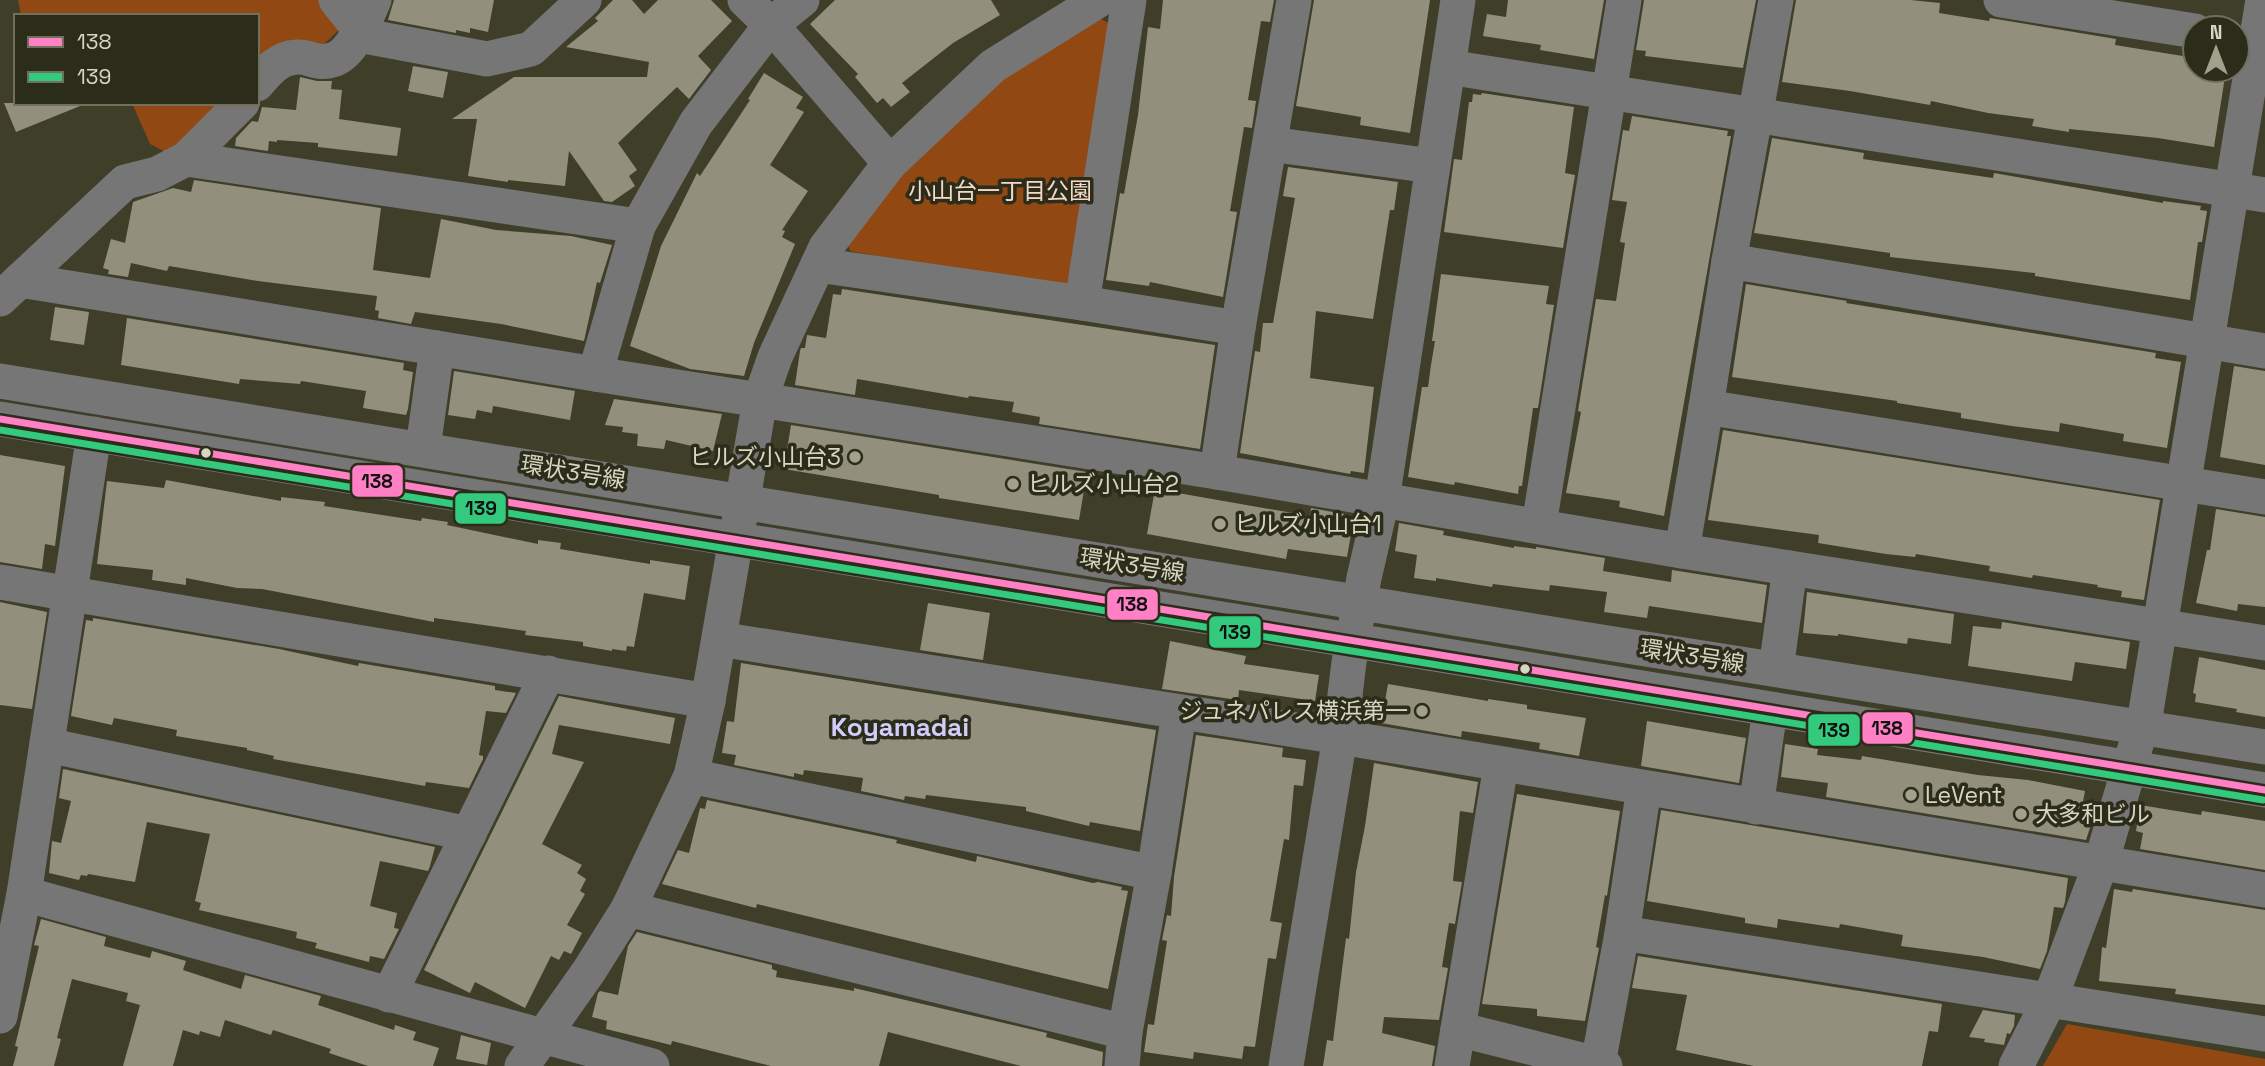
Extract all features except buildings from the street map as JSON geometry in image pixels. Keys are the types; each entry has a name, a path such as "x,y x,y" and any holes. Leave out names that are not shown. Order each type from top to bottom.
{"street":[{"path":"337,0 365,22 487,59 531,49 584,0"},
{"path":"745,0 771,25 890,163"},
{"path":"595,374 638,226 696,123 771,25 802,0"},
{"path":"1082,303 1129,0"},
{"path":"1217,472 1238,328 1294,0"},
{"path":"1286,1066 1340,737 1353,640 1382,500 1458,0"},
{"path":"1539,525 1623,0"},
{"path":"1682,551 1729,261 1776,0"},
{"path":"2001,0 2181,29"},
{"path":"2016,1066 2050,999 2101,863 2146,711 2208,342 2249,192 2253,40 2263,0"},
{"path":"522,1066 589,971 628,909 691,776 708,701 760,400 775,357 826,247 890,163 993,66 1088,3"},
{"path":"259,82 274,64 298,57 316,63 337,59 365,22"},
{"path":"1448,66 2249,192"},
{"path":"10,290 125,182 157,174 186,159 240,105"},
{"path":"1270,144 1432,166"},
{"path":"186,159 638,226"},
{"path":"1729,261 2265,351"},
{"path":"818,265 1238,328"},
{"path":"10,290 437,348 2265,643"},
{"path":"422,448 437,348"},
{"name":"環状3号線","path":"0,380 741,499 1360,603 2265,747"},
{"path":"1706,407 2265,497"},
{"name":"環状3号線","path":"0,419 2265,790"},
{"path":"0,1016 24,894 94,435"},
{"path":"1776,669 1790,568"},
{"path":"0,582 708,701"},
{"path":"719,639 1340,737 2265,890"},
{"path":"389,995 548,673"},
{"path":"1756,807 1770,710"},
{"path":"628,909 1124,1049 1179,713"},
{"path":"47,744 469,834"},
{"path":"1452,1066 1501,765"},
{"path":"691,776 1154,873"},
{"path":"1458,1029 1602,1065 1644,788"},
{"path":"24,894 653,1066"},
{"path":"1622,933 2265,1034"}],"green space":[{"path":"18,0 321,0 341,28 323,45 259,73 259,14 21,14"},
{"name":"小山台一丁目公園","path":"1094,15 1114,26 1076,284 1064,291 850,251 846,240 958,110"},
{"path":"133,105 224,105 171,155 150,144"},
{"path":"2067,1024 2265,1059 2265,1066 2043,1066"}],"transit line":[{"name":"138","path":"0,419 2265,790"},
{"name":"139","path":"0,430 2263,800"}],"place":[{"name":"ヒルズ小山台3","path":"855,457"},
{"name":"ヒルズ小山台2","path":"1013,484"},
{"name":"ヒルズ小山台1","path":"1220,524"},
{"name":"ジュネパレス横浜第一","path":"1422,711"},
{"name":"LeVent","path":"1911,795"},
{"name":"大多和ビル","path":"2021,814"}],"district":[{"name":"Koyamadai","path":"900,727"}]}
